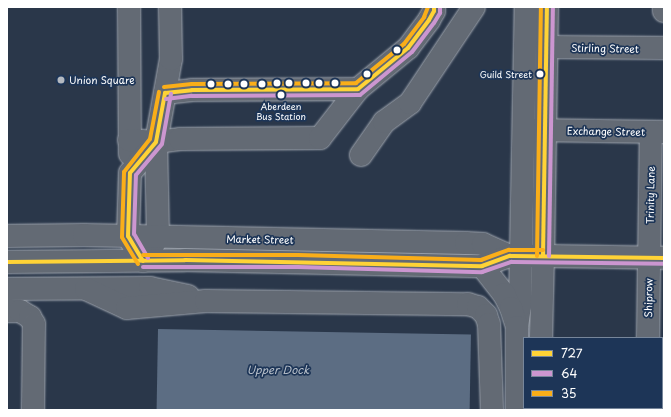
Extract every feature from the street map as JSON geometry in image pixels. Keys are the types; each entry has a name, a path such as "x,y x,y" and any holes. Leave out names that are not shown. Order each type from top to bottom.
{"main road":[{"path":"129,7 130,173 128,236 143,261"},
{"path":"143,261 158,237 156,142 171,60 170,7"},
{"path":"129,140 156,142 180,139 320,138 358,89 408,48 429,20 434,11 434,7"},
{"path":"516,410 517,328 520,306 516,256 523,130 526,7"},
{"path":"541,337 547,7"},
{"path":"361,155 384,122 410,103 466,13"},
{"name":"Stirling Street","path":"547,47 664,48"},
{"path":"165,92 192,90 358,89"},
{"name":"Exchange Street","path":"523,130 658,132"},
{"name":"Trinity Lane","path":"657,258 658,132"},
{"path":"130,173 156,142"},
{"name":"Market Street","path":"7,236 128,236 483,244 516,256"},
{"name":"Market Street","path":"143,261 298,262 482,266 516,256 657,258"},
{"name":"Shiprow","path":"648,337 657,258"},
{"path":"7,262 143,261"},
{"path":"482,266 504,294 511,308 517,328"},
{"path":"7,289 150,288 206,301 468,304 478,307 486,315 489,324 492,410"},
{"path":"7,312 20,311 30,317 34,324 33,410"}],"water":[{"name":"Upper Dock","path":"158,329 471,334 470,410 157,410"}],"transit line":[{"name":"35","path":"164,87 192,84 356,83 404,44 424,17 428,7"},
{"name":"727","path":"165,93 192,90 358,89 408,48 429,20 434,11 434,7"},
{"name":"64","path":"166,99 192,96 360,95 412,52 434,23 440,13 440,7"},
{"name":"35","path":"537,256 541,7"},
{"name":"727","path":"543,256 547,7"},
{"name":"64","path":"549,256 553,7"},
{"name":"35","path":"138,264 122,237 124,172 150,139 159,92"},
{"name":"727","path":"143,261 128,236 130,173 156,142 165,93"},
{"name":"64","path":"148,258 134,234 136,175 162,144 171,94"},
{"name":"35","path":"143,255 298,255 481,260 509,250 543,250"},
{"name":"727","path":"7,262 185,260 482,266 510,256 664,258"},
{"name":"64","path":"143,267 298,267 482,272 511,262 664,264"}],"place":[{"name":"Guild Street","path":"540,74"},
{"name":"Union Square","path":"61,80"},
{"name":"Aberdeen Bus Station","path":"281,95"}]}
